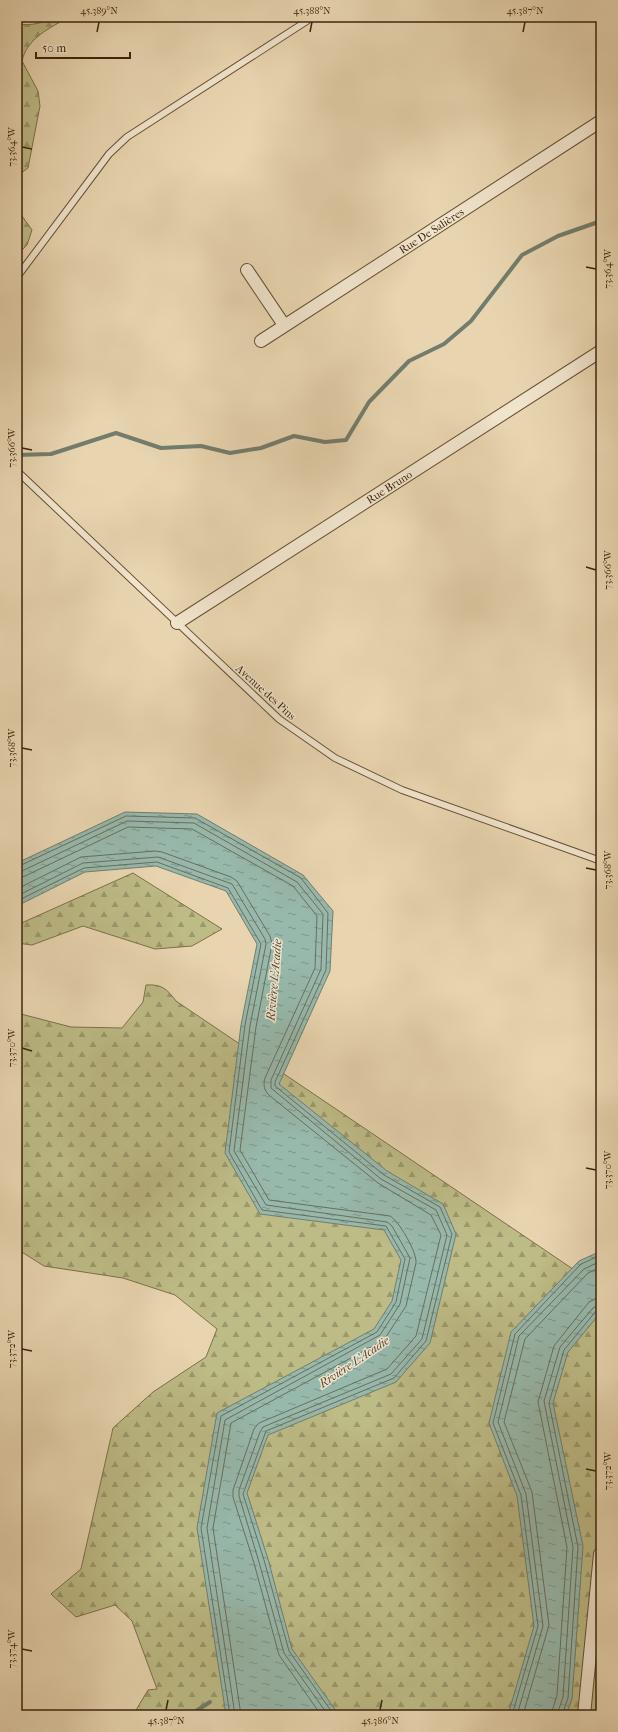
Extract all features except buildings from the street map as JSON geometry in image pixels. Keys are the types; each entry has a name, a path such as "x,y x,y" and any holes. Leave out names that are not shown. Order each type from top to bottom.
{"street":[{"name":"Rue De Salières","path":"261,341 601,122"},
{"path":"247,270 284,325"},
{"name":"Rue Bruno","path":"177,623 601,351"},
{"path":"584,1715 600,1554"}],"lane":[{"path":"17,277 109,154 127,137 313,17"},
{"name":"Avenue des Pins","path":"17,471 279,719 335,758 402,790 601,861"}],"path":[{"path":"17,17 46,17"}],"green space":[{"path":"56,17 69,17 40,34 29,46 22,61 38,91 40,106 28,168 17,176 17,24 37,24"},
{"path":"17,209 32,230 27,245 17,255"},
{"path":"133,873 222,929 192,946 155,949 83,926 32,945 17,943 17,925"},
{"path":"146,985 156,985 164,988 176,1001 601,1288 601,1715 133,1715 148,1690 157,1689 132,1621 115,1605 76,1617 51,1594 81,1569 113,1428 153,1392 206,1357 217,1329 175,1295 123,1278 44,1266 17,1249 17,1013 71,1027 122,1028 143,1002"}],"water":[{"name":"Rivière L'Acadie","path":"125,812 197,814 303,875 333,911 330,971 279,1084 387,1171 443,1204 456,1234 430,1343 396,1382 268,1435 247,1493 268,1559 292,1649 339,1715 226,1715 197,1528 217,1413 374,1329 392,1301 401,1260 384,1230 260,1214 225,1153 241,1025 257,944 226,891 156,866 85,872 17,906 17,863"},
{"path":"601,1251 601,1312 568,1352 553,1403 583,1546 572,1699 566,1715 508,1715 534,1626 517,1496 489,1423 511,1332 579,1261"}],"waterway":[{"path":"17,455 51,454 116,433 161,448 201,446 230,453 261,448 294,436 325,442 346,440 369,402 409,361 444,344 471,321 522,255 558,236 601,221"},
{"path":"190,1715 210,1702"}]}
